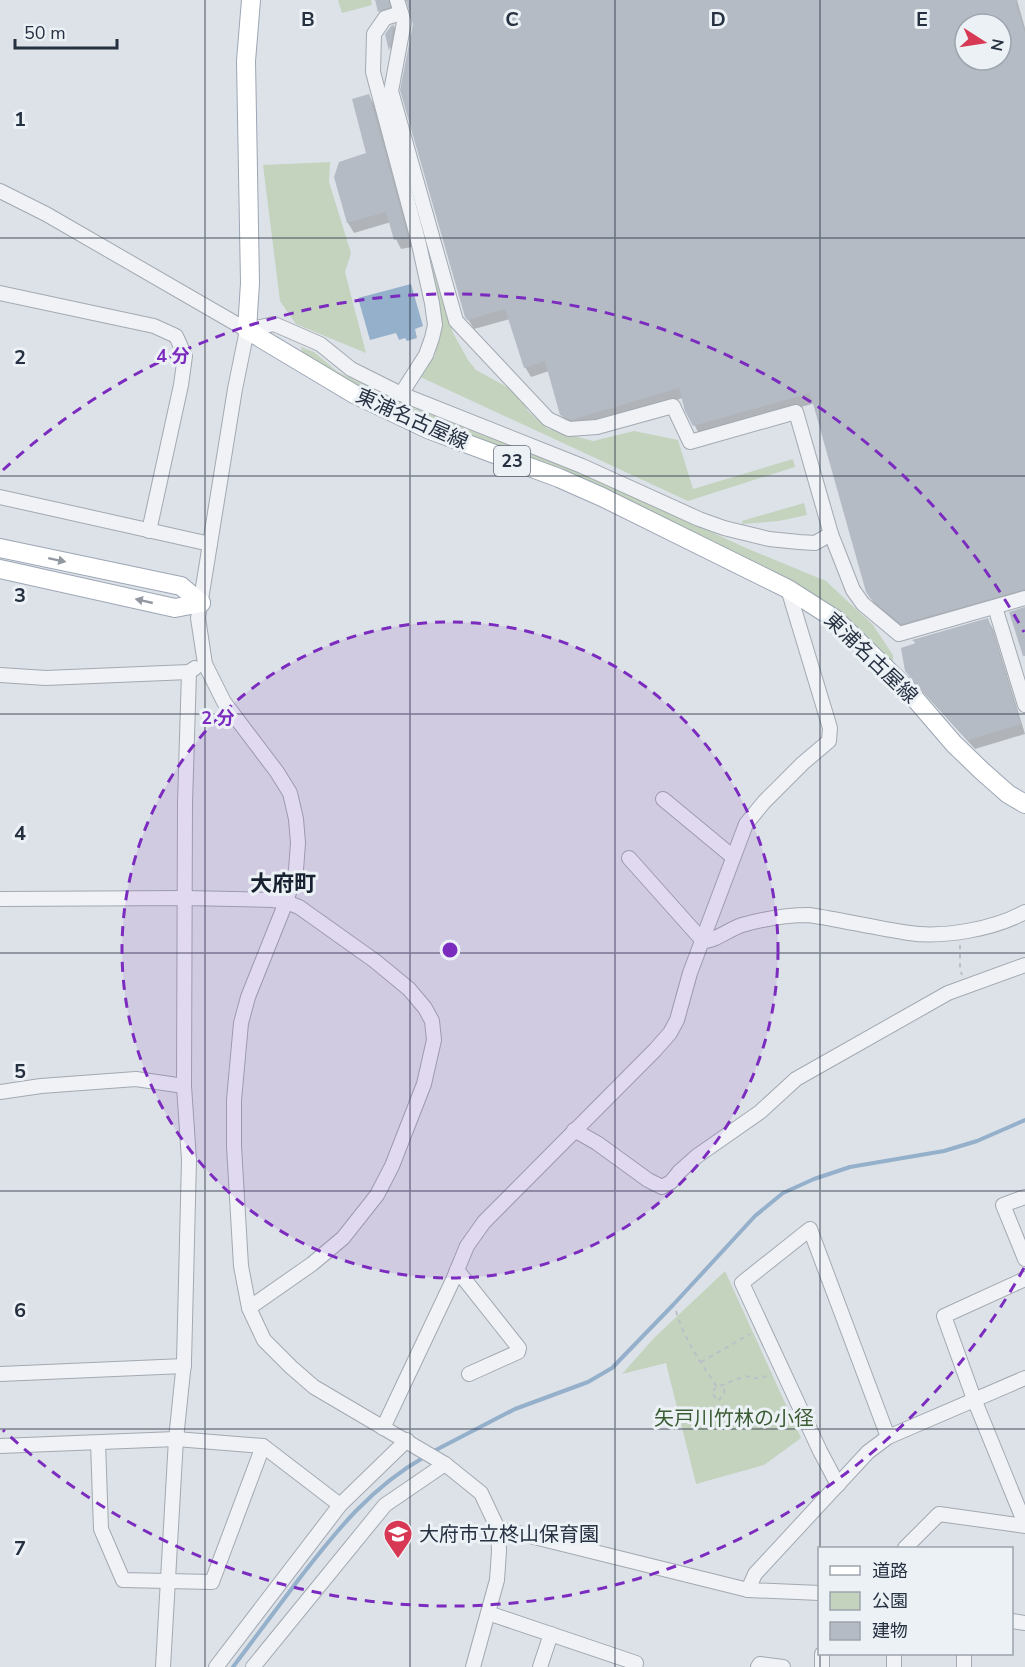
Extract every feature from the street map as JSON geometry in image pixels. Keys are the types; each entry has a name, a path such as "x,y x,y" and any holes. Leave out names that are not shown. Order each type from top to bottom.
{"main road":[{"path":"247,330 250,283 246,61 251,0"},
{"name":"東浦名古屋線","path":"247,330 354,394 430,430 559,478 602,497 788,589 835,619 905,687 954,744 1008,794 1025,804"},
{"path":"0,548 181,586 201,603"},
{"path":"0,569 175,608 201,603"}],"street":[{"path":"401,394 426,356 435,325 418,240 373,72 374,34 399,6 404,22 391,91 456,321 548,419 569,429 597,426 673,406 690,442 796,412 831,534 853,590 863,604 898,634 1025,598"},
{"path":"0,191 46,214 247,330 274,324 320,344 351,369 401,394 582,466 699,519 769,539 815,543 831,534"},
{"path":"418,240 423,201"},
{"path":"0,293 154,326 176,336 185,356 182,385 149,531"},
{"path":"247,330 235,389 198,618 206,664 224,702 277,772 290,793 296,819 298,843 296,870 286,902 241,1023 234,1100 234,1146 241,1266 249,1308 264,1340 291,1367 314,1387 442,1462 480,1493 498,1529 499,1551 497,1580 472,1667"},
{"path":"0,497 210,544"},
{"path":"382,1428 467,1246 483,1222 670,1033 677,1020 690,973 746,824 764,802 803,763 829,741 830,728 788,589"},
{"path":"995,607 1025,705"},
{"path":"0,675 46,678 189,672 206,664"},
{"path":"163,1667 176,1439 184,1366 189,1160 184,1086 185,802 189,672"},
{"path":"663,799 733,857"},
{"path":"629,858 703,941 709,941 742,925 799,915 910,934 941,934 989,926 1025,912"},
{"path":"0,899 186,898 286,902 299,907 375,961 409,989 425,1008 432,1021 434,1040 424,1084 392,1166 376,1195 343,1238 312,1264 249,1308"},
{"path":"574,1130 662,1187 671,1182 696,1156 760,1112 796,1079 939,998 1025,965"},
{"path":"0,1092 40,1086 136,1079 184,1086"},
{"path":"1025,1197 1003,1205 1025,1259"},
{"path":"838,1485 742,1283 810,1229 888,1437"},
{"path":"457,1270 519,1348 518,1352 469,1374"},
{"path":"906,1547 939,1514 1025,1525 974,1399 944,1316 1025,1279"},
{"path":"0,1374 184,1366"},
{"path":"748,1590 755,1574 868,1452 888,1437 1025,1378"},
{"path":"0,1446 176,1439 263,1446 340,1505"},
{"path":"216,1667 340,1505 407,1440"},
{"path":"98,1443 100,1529 123,1580 212,1582 263,1446"},
{"path":"253,1667 386,1505 442,1462"},
{"path":"498,1529 748,1590 818,1593"},
{"path":"488,1613 636,1663 635,1667"},
{"path":"540,1667 551,1634"},
{"path":"758,1667 760,1664 783,1667"}],"path":[{"path":"960,932 960,969 965,987"},
{"path":"676,1311 680,1323 716,1387"},
{"path":"701,1362 762,1327"},
{"path":"725,1384 724,1394 718,1401 712,1393 716,1387 745,1376 761,1379 781,1366"}],"green space":[{"path":"338,0 371,0 372,5 342,13"},
{"path":"330,162 329,182 351,253 345,272 366,353 296,324 280,301 263,165"},
{"path":"432,267 453,333 468,360 476,370 507,387 520,398 528,411 548,429 593,441 634,431 678,440 693,489 793,459 795,467 688,501 416,375 435,356 440,327"},
{"path":"301,347 314,352 338,372 403,404 592,477 746,548 826,581 873,625 893,655 893,667 855,629 452,432 357,389 303,355"},
{"path":"804,503 807,515 779,521 742,524 742,521"},
{"name":"矢戸川竹林の小径","path":"725,1271 801,1438 764,1465 696,1484 666,1363 622,1374 654,1338"}],"water":[{"path":"411,284 423,326 415,329 417,338 407,341 405,338 399,340 396,333 370,340 358,298"}],"building":[{"path":"375,0 388,0 390,7 378,12"},
{"path":"406,0 1015,0 1025,33 1025,589 901,624 870,598 866,592 810,393 693,426 685,411 679,388 571,420 560,415 545,361 524,368 505,309 467,320 465,317 400,90 413,24"},
{"path":"394,24 389,51 385,34"},
{"path":"369,94 408,237 394,240 386,212 347,223 334,177 339,162 366,153 352,99"},
{"path":"1025,607 1025,656 1023,656 1009,612"},
{"path":"988,618 1021,724 968,740 905,671 901,648 916,643 912,640"}],"waterway":[{"path":"432,1452 515,1409 588,1382 612,1368 755,1216 783,1193 814,1179 850,1167 944,1151 977,1141 1025,1120"},
{"path":"233,1667 341,1527 388,1481 426,1456"}],"place":[{"name":"大府市立柊山保育園","path":"398,1560"}],"district":[{"name":"大府町","path":"283,884"}]}
